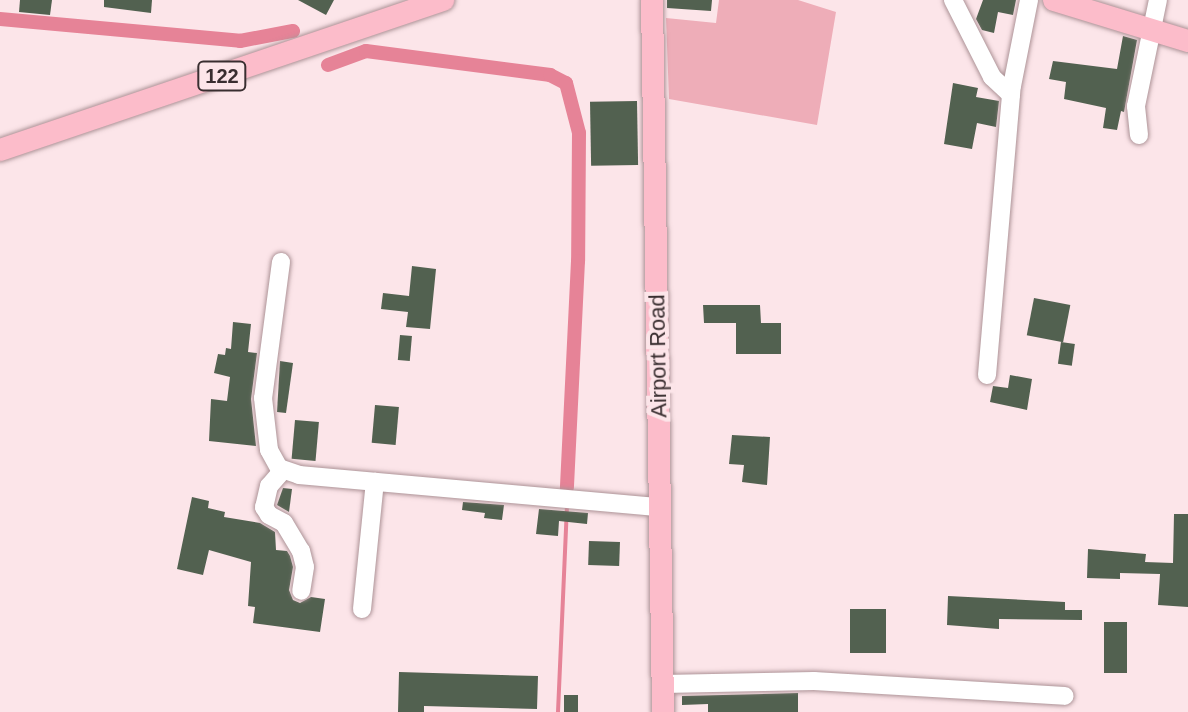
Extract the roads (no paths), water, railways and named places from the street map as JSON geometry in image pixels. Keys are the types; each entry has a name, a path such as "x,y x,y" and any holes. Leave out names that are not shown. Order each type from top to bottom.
{"main road":[{"name":"122","path":"0,150 443,0"},
{"name":"Airport Road","path":"652,0 663,712"},
{"path":"1054,0 1188,41"}],"street":[{"path":"953,0 992,77 1011,95"},
{"path":"987,375 1011,95 1029,0"},
{"path":"1139,135 1136,106 1158,0"},
{"path":"281,262 263,398 269,450 273,461 283,470 375,482 660,507"},
{"path":"283,470 269,486 264,507 269,515 284,523 301,551 305,567 301,591"},
{"path":"362,609 375,482"},
{"path":"663,684 814,681 1065,696"}],"waterway":[{"path":"0,19 240,41 293,31"},
{"path":"328,65 366,51 550,75 566,83 579,133 578,261 567,488"},
{"path":"558,712 567,503"}]}
